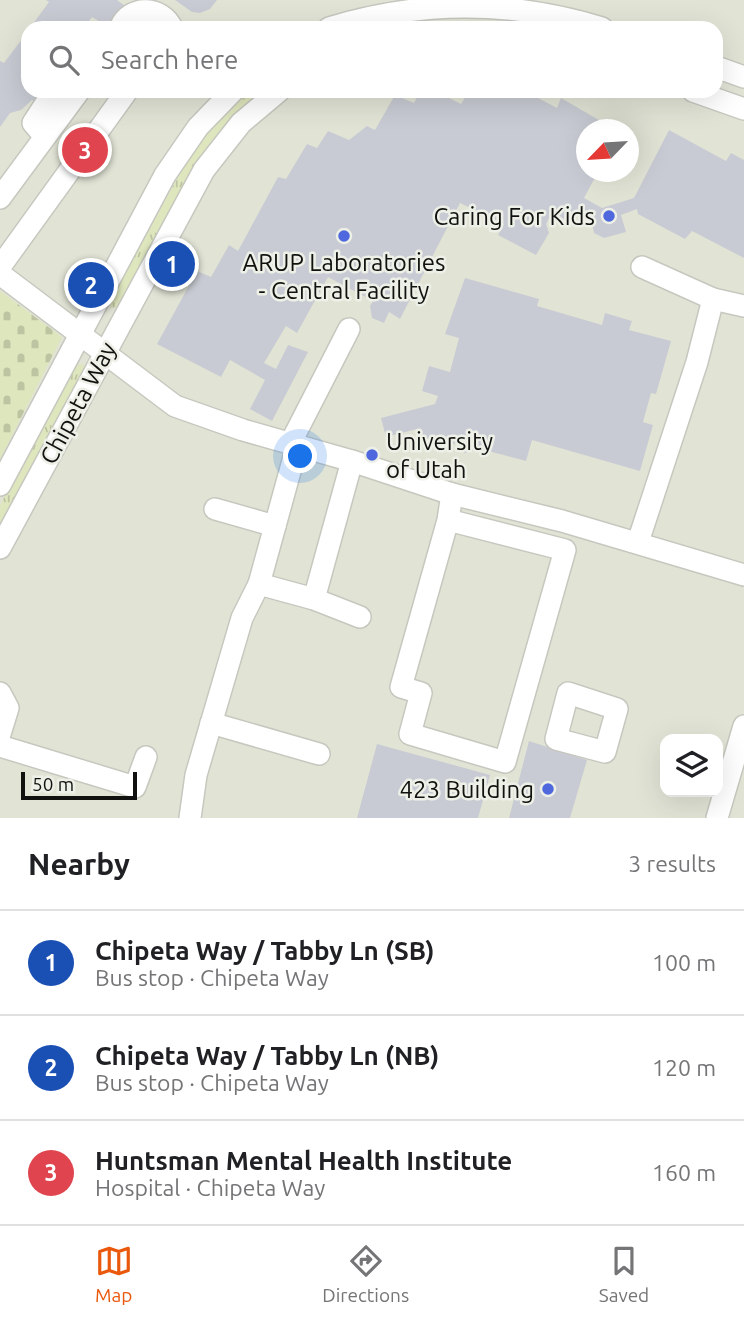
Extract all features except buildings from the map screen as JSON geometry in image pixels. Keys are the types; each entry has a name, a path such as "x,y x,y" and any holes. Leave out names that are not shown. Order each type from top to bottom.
{"street":[{"path":"349,21 384,9 439,1 499,2 572,21"},
{"path":"126,21 134,12 146,10 162,14 167,21"},
{"path":"723,70 744,77"},
{"path":"45,137 33,123 49,98"},
{"path":"0,198 74,98"},
{"path":"0,267 122,98"},
{"name":"Chipeta Way","path":"0,485 165,175 198,127 226,98"},
{"name":"Chipeta Way","path":"0,548 204,170 241,124 271,98"},
{"path":"713,98 744,109"},
{"path":"642,267 713,299 744,306"},
{"path":"0,274 175,406 452,495 574,524 744,575"},
{"path":"638,542 697,362 713,299"},
{"path":"190,818 196,775 242,618 259,584 294,445 349,329"},
{"path":"314,598 352,461"},
{"path":"452,495 448,520 401,687 421,693 410,734 505,762 574,524"},
{"path":"215,509 275,526"},
{"path":"448,520 565,550"},
{"path":"259,584 314,598 360,617"},
{"path":"0,693 8,708 0,734"},
{"path":"211,723 319,754"},
{"path":"717,818 744,726"},
{"path":"0,746 135,787 146,757"}],"shaded area":[{"name":"University of Utah","path":"0,0 744,0 744,818 0,818"}],"green space":[{"path":"241,98 256,98 224,127 203,154 119,307 110,308 113,296 188,159 223,115"},
{"path":"0,291 62,337 0,459"},
{"path":"83,364 85,370 0,529 0,505 76,365"}],"place":[{"name":"Huntsman Mental Health Institute","path":"85,150"},
{"name":"Caring For Kids","path":"609,216"},
{"name":"ARUP Laboratories - Central Facility","path":"344,236"},
{"name":"Chipeta Way / Tabby Ln (SB)","path":"172,264"},
{"name":"Chipeta Way / Tabby Ln (NB)","path":"91,285"},
{"name":"University of Utah","path":"372,455"},
{"name":"423 Building","path":"548,789"}]}
